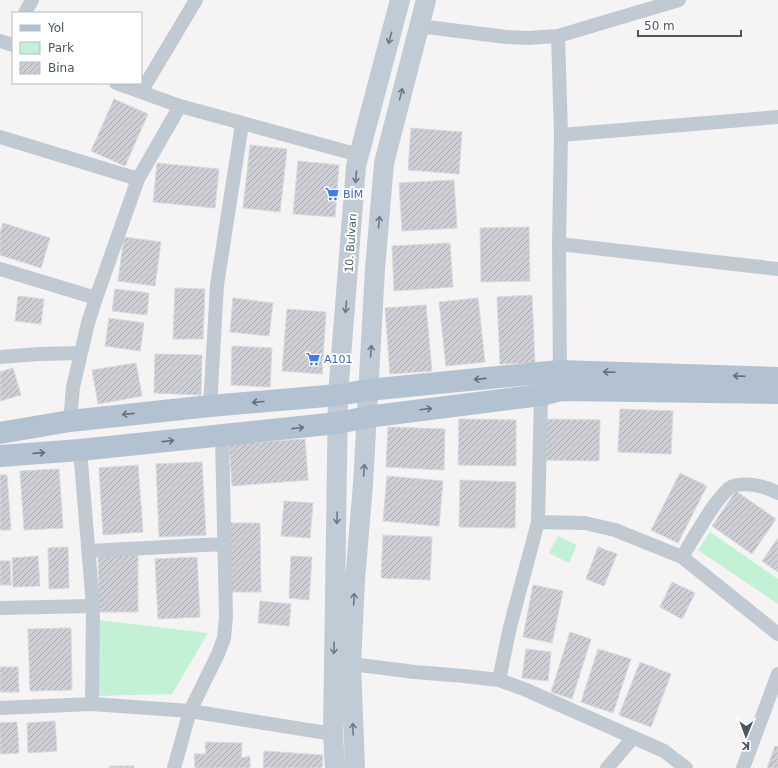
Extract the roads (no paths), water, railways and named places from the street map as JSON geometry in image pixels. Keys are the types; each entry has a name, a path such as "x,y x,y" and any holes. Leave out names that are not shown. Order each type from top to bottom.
{"main road":[{"name":"10. Bulvarı","path":"335,768 333,734 338,395 356,166 400,0"},
{"path":"355,768 351,664 355,580 367,417 375,269 384,162 426,0"},
{"path":"0,433 70,420 338,395 368,390 778,378"},
{"path":"0,456 80,450 338,423 554,385 778,393"}],"street":[{"path":"26,12 32,0"},
{"path":"141,92 196,0"},
{"path":"419,26 506,38 558,36 679,0"},
{"path":"499,680 510,627 538,522 554,385 561,135 558,36"},
{"path":"119,84 180,106 359,155"},
{"path":"70,420 73,387 96,298 138,179 180,106"},
{"path":"561,135 778,117"},
{"path":"210,406 217,285 242,124"},
{"path":"0,138 138,179"},
{"path":"559,244 658,254 778,269"},
{"path":"0,269 96,298"},
{"path":"0,358 39,354 81,353"},
{"path":"174,768 190,711 218,654 224,638 226,617 223,544 222,436"},
{"path":"80,450 93,606 92,704"},
{"path":"682,557 720,497 732,486 749,485 771,489 778,493"},
{"path":"538,522 585,522 615,530 682,557 778,634"},
{"path":"88,551 223,544"},
{"path":"0,608 93,606"},
{"path":"351,664 499,680 524,689 664,751 686,768"},
{"path":"743,768 778,674"},
{"path":"0,708 92,704 190,711 333,734"},
{"path":"607,768 633,738"}],"place":[{"name":"BİM","path":"332,194"},
{"name":"A101","path":"313,359"}]}
